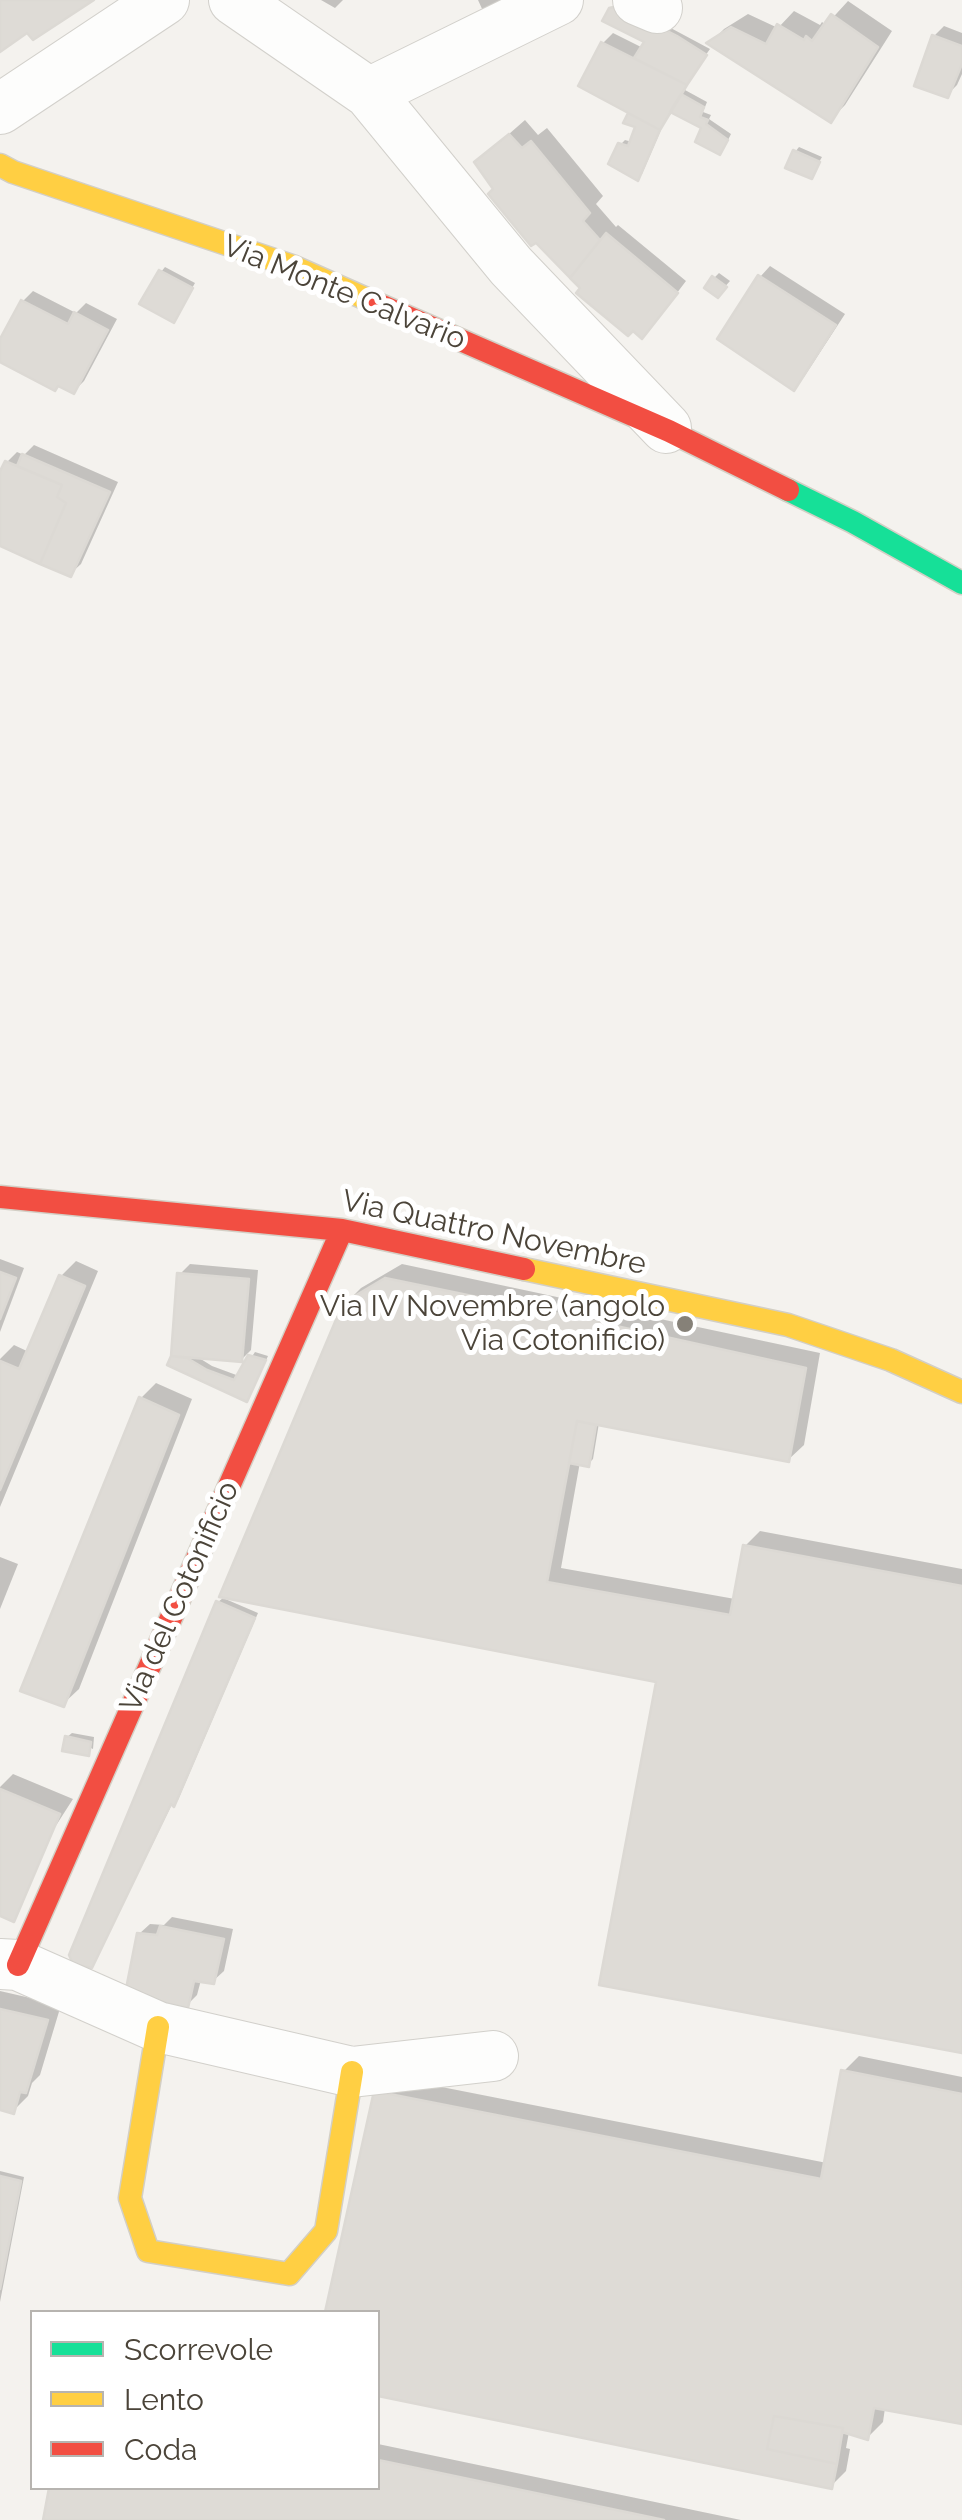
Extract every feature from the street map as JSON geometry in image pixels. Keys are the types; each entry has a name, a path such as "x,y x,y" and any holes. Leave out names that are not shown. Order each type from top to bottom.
{"street":[{"path":"0,109 164,0"},
{"name":"Via Monte Calvario","path":"234,0 370,93 511,266 669,432"},
{"path":"370,93 558,0"},
{"name":"Via Monte Calvario","path":"4,178 292,266 669,432 853,522 962,582"},
{"name":"Via Quattro Novembre","path":"0,1197 342,1230 788,1325 891,1360 962,1392"},
{"name":"Via del Cotonificio","path":"342,1230 9,1965 158,2027 352,2072 492,2056"},
{"path":"158,2027 130,2198 148,2251 289,2274 326,2232 352,2072"}],"building":[{"path":"0,0 94,0 33,40 27,33 0,52"},
{"path":"618,6 707,55 687,85 634,58 644,42 602,21 609,8"},
{"path":"831,14 878,47 831,123 706,43 731,27 766,44 777,24 812,41"},
{"path":"932,35 962,46 962,64 948,98 914,86"},
{"path":"601,42 687,85 660,130 578,86"},
{"path":"681,94 704,107 700,117 728,140 720,155 695,142 701,128 670,112"},
{"path":"628,113 660,130 638,181 608,164 618,143 628,146 635,127 623,123"},
{"path":"509,134 522,148 531,141 590,213 583,221 600,240 570,278 536,243 531,246 488,194 493,189 474,162"},
{"path":"793,150 820,162 812,179 785,168"},
{"path":"606,233 678,293 642,339 633,331 628,336 576,293 580,288 570,278"},
{"path":"159,270 193,288 174,323 139,304"},
{"path":"758,275 836,325 794,391 717,339"},
{"path":"712,276 727,287 718,298 704,288"},
{"path":"21,300 68,324 74,312 108,330 74,394 58,386 55,391 0,362 0,339"},
{"path":"22,454 110,492 71,577 40,564 66,503 57,497 62,485 17,466"},
{"path":"5,461 62,485 57,497 66,503 40,564 0,546 0,471"},
{"path":"0,1272 16,1278 0,1319"},
{"path":"177,1273 249,1279 242,1362 171,1356"},
{"path":"59,1275 85,1286 0,1490 0,1361 19,1369"},
{"path":"385,1278 806,1368 789,1462 577,1421 547,1582 730,1615 743,1545 962,1586 962,2053 599,1985 656,1682 219,1597 343,1303"},
{"path":"248,1355 266,1360 247,1402 167,1365 171,1356 187,1358 234,1380"},
{"path":"139,1397 179,1415 64,1707 20,1691"},
{"path":"577,1421 596,1425 589,1467 569,1463"},
{"path":"216,1601 255,1618 174,1807 171,1804 92,1968 73,1964 69,1955"},
{"path":"65,1736 91,1742 89,1756 62,1751"},
{"path":"0,1789 60,1814 14,1922 0,1916"},
{"path":"160,1926 224,1939 214,1984 194,1981 188,2008 125,1994 137,1933 157,1935"},
{"path":"0,2009 48,2020 26,2093 20,2092 14,2114 0,2110"},
{"path":"841,2070 962,2094 962,2424 874,2408 868,2440 842,2432 843,2428 774,2416 767,2449 837,2464 832,2489 380,2396 380,2310 325,2310 374,2091 821,2179"},
{"path":"0,2176 21,2181 0,2289"},
{"path":"774,2416 843,2428 837,2464 767,2449"},
{"path":"380,2460 664,2520 43,2520 49,2490 380,2490"}],"traffic: fast":[{"path":"788,490 962,583"}],"traffic: slow":[{"path":"0,165 292,266 371,301"},
{"path":"524,1269 788,1325 891,1360 962,1392"},
{"path":"158,2027 130,2198 148,2251 289,2274 326,2231 352,2072"}],"traffic: jam":[{"path":"371,301 669,431 788,490"},
{"path":"0,1197 342,1230 524,1269"},
{"path":"18,1965 342,1230"}],"place":[{"name":"Via IV Novembre (angolo Via Cotonificio)","path":"685,1324"}]}
